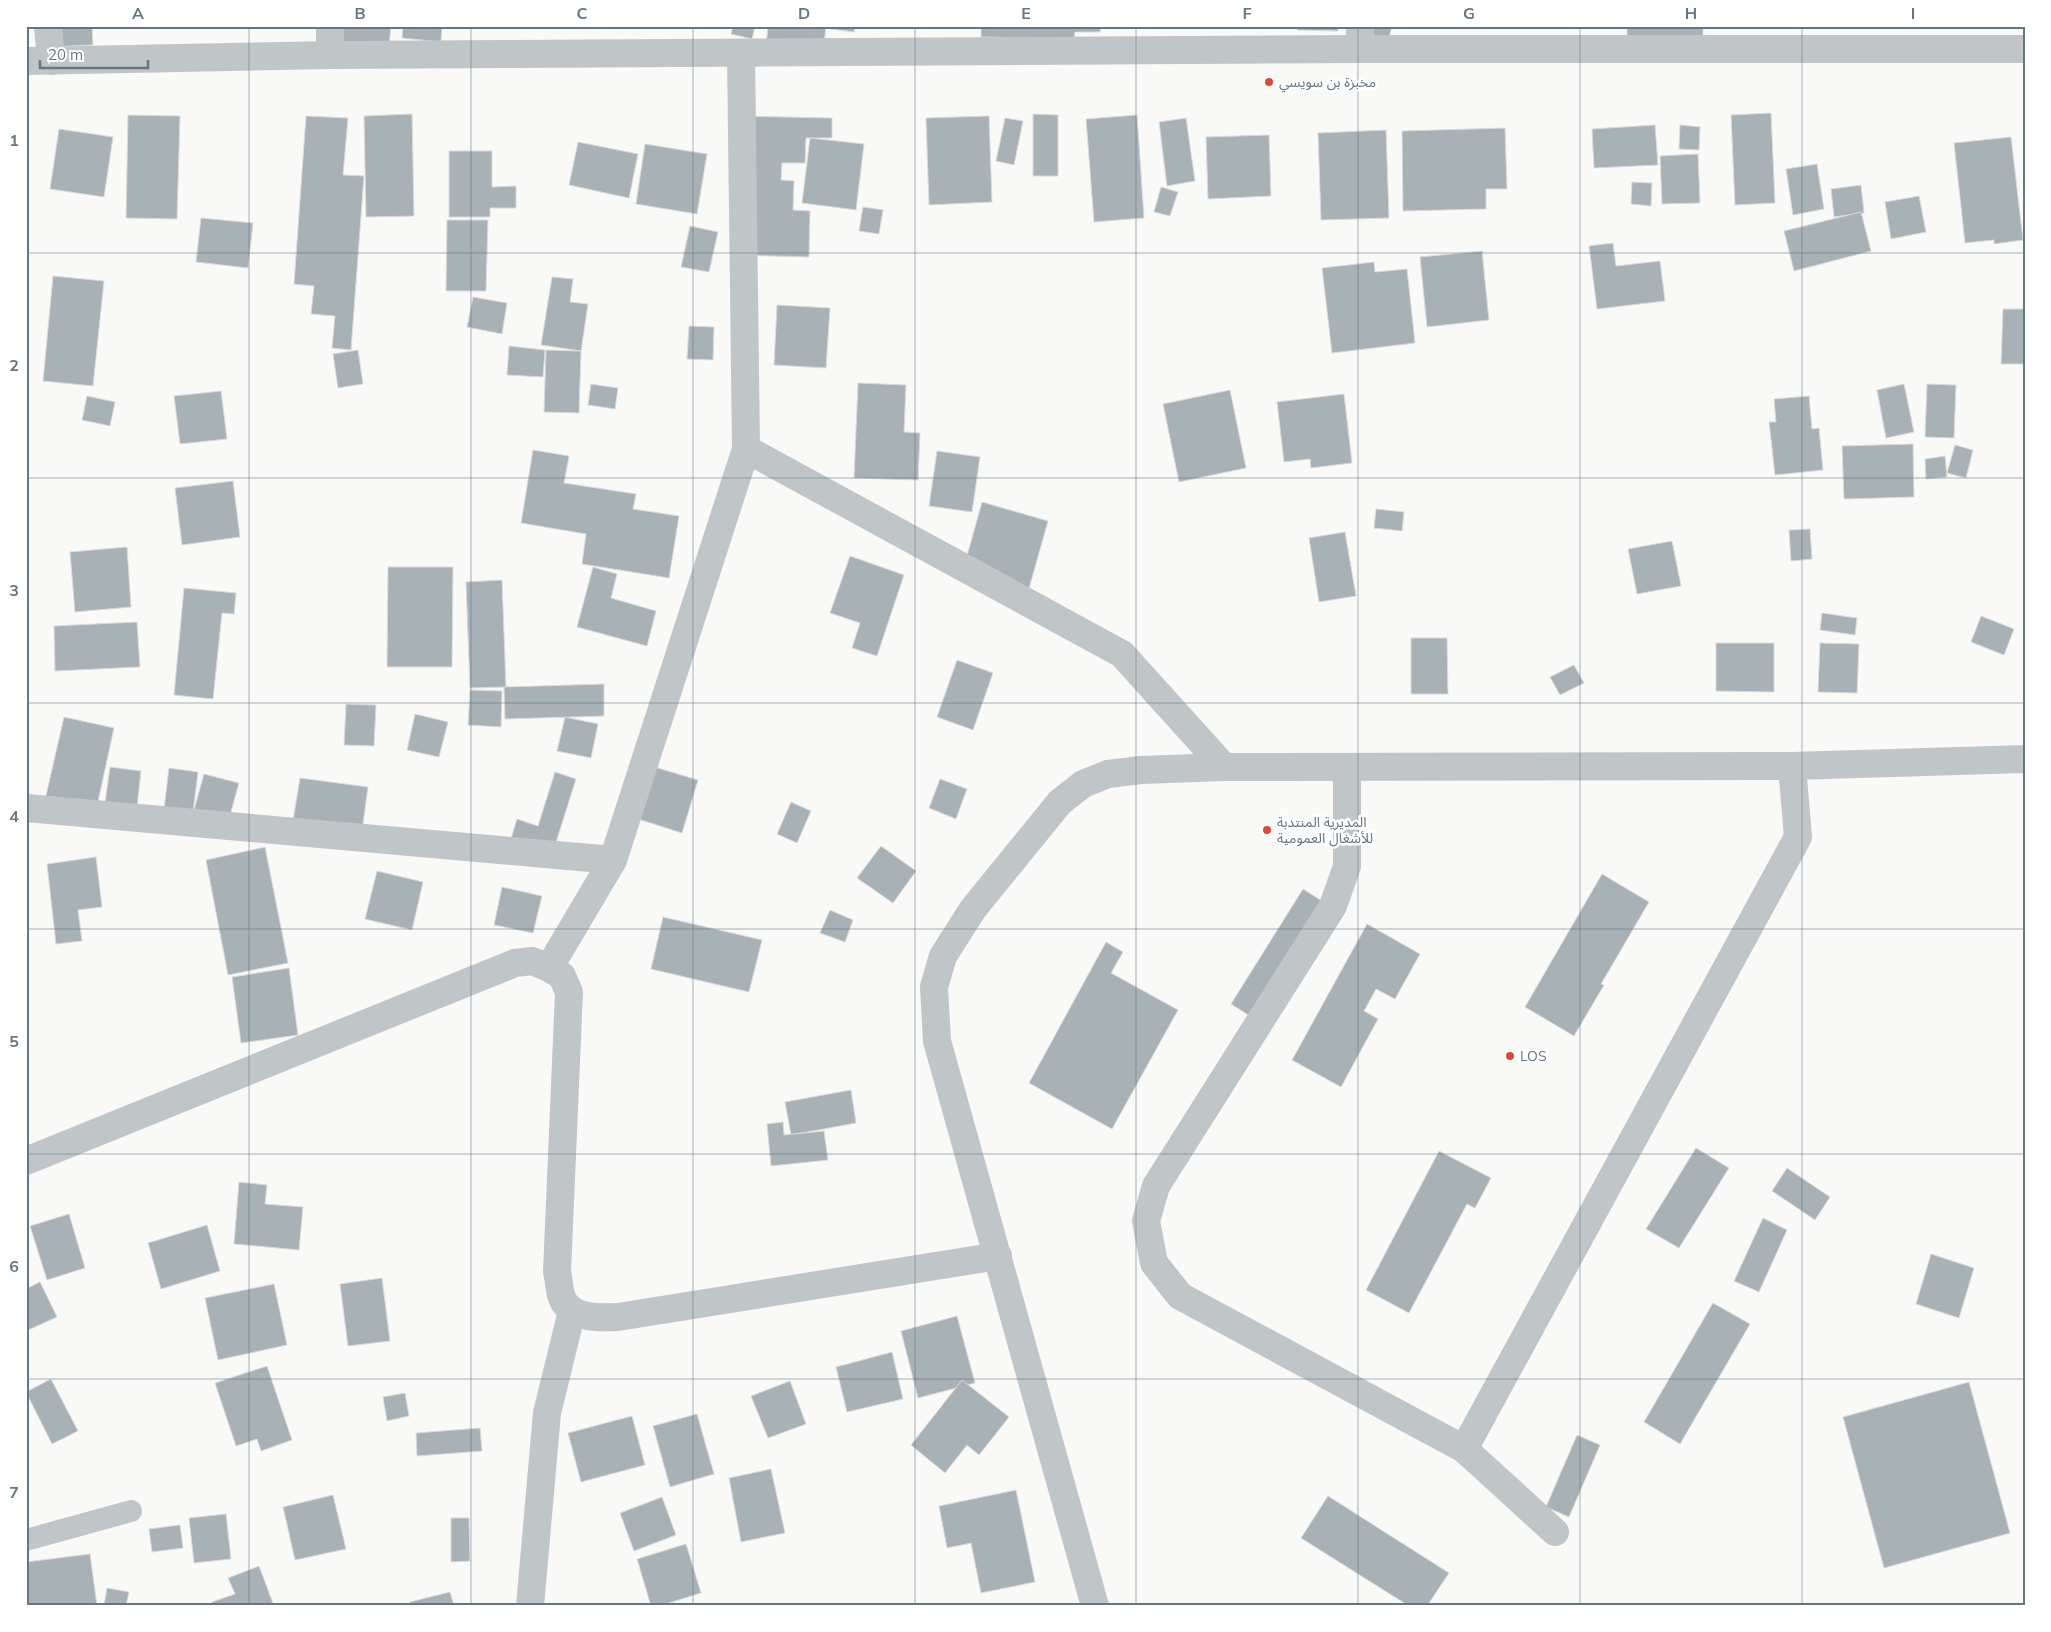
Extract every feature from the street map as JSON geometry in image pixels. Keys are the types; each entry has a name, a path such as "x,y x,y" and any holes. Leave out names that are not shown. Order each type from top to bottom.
{"street":[{"path":"48,26 38,61 330,55 741,53 1360,38 2025,49"},
{"path":"330,26 330,55"},
{"path":"549,968 613,860 746,449 741,53"},
{"path":"746,449 1122,654 1224,767"},
{"path":"1095,1606 937,1041 934,987 943,956 973,909 1060,802 1083,784 1108,774 1141,770 1224,767 1792,766 2025,759"},
{"path":"1464,1449 1798,837 1792,766"},
{"path":"1347,767 1347,866 1333,906 1156,1186 1146,1221 1154,1263 1180,1296 1464,1449 1555,1532"},
{"path":"26,808 613,860"},
{"path":"26,1161 515,963 532,961 562,976 569,992 558,1272 562,1297 572,1311 596,1318 618,1317 998,1256"},
{"path":"530,1606 547,1413 572,1311"},
{"path":"26,1540 131,1511"}],"building":[{"path":"47,26 92,26 93,45 48,47"},
{"path":"335,26 391,26 388,55 332,49"},
{"path":"403,26 442,26 441,42 402,38"},
{"path":"733,26 755,26 752,39 731,34"},
{"path":"768,26 826,26 822,63 765,57"},
{"path":"832,26 855,26 854,32 831,29"},
{"path":"981,26 1101,26 1100,32 1075,32 1074,39 981,37"},
{"path":"1298,26 1338,26 1338,31 1297,30"},
{"path":"1353,26 1392,26 1386,50"},
{"path":"1627,26 1703,26 1703,51 1627,51"},
{"path":"1771,113 1775,203 1735,205 1731,115"},
{"path":"412,114 414,216 366,217 364,116"},
{"path":"1033,114 1058,115 1058,176 1033,176"},
{"path":"128,115 180,116 177,219 126,218"},
{"path":"1137,115 1144,218 1094,222 1086,119"},
{"path":"306,116 348,118 343,175 364,176 351,350 332,348 335,316 311,314 314,286 294,284"},
{"path":"737,116 832,118 832,138 806,138 805,163 782,163 781,180 794,181 793,210 810,211 809,257 734,255"},
{"path":"989,116 992,202 929,205 926,118"},
{"path":"1005,118 1023,121 1014,165 996,161"},
{"path":"1186,118 1195,181 1167,186 1159,122"},
{"path":"1655,125 1658,165 1594,168 1592,129"},
{"path":"1680,125 1700,127 1699,150 1679,149"},
{"path":"1505,128 1507,189 1486,189 1486,209 1403,211 1402,131"},
{"path":"59,129 113,137 104,197 50,189"},
{"path":"1386,130 1389,218 1321,220 1318,133"},
{"path":"1269,135 1271,196 1208,199 1206,137"},
{"path":"2011,137 2023,240 1994,244 1994,240 1965,243 1954,143"},
{"path":"810,138 864,144 856,210 802,203"},
{"path":"578,142 638,154 629,198 569,185"},
{"path":"645,144 707,154 697,214 636,204"},
{"path":"449,151 492,151 492,187 516,186 516,208 490,208 490,217 449,217"},
{"path":"1698,154 1700,203 1662,204 1660,156"},
{"path":"1817,164 1824,209 1793,215 1786,169"},
{"path":"1632,182 1652,183 1651,206 1631,204"},
{"path":"1861,185 1864,213 1834,217 1831,189"},
{"path":"1161,187 1178,192 1170,216 1154,212"},
{"path":"1919,196 1926,232 1891,239 1885,202"},
{"path":"863,207 883,210 879,234 859,231"},
{"path":"1861,212 1871,251 1794,271 1784,231"},
{"path":"201,218 253,223 248,268 196,262"},
{"path":"447,220 488,220 486,291 446,291"},
{"path":"690,226 718,232 709,272 681,267"},
{"path":"1613,243 1616,266 1660,261 1665,301 1597,309 1589,246"},
{"path":"1482,251 1489,320 1427,327 1420,257"},
{"path":"1374,262 1375,272 1407,269 1415,343 1332,353 1322,268"},
{"path":"53,276 104,281 93,386 43,381"},
{"path":"552,277 573,279 570,302 588,304 581,351 541,345"},
{"path":"473,297 507,303 502,334 467,327"},
{"path":"777,305 830,308 826,368 774,365"},
{"path":"2003,309 2025,309 2025,364 2001,364"},
{"path":"689,326 714,327 713,360 687,359"},
{"path":"509,346 545,350 543,377 507,375"},
{"path":"358,350 363,384 338,388 333,354"},
{"path":"546,350 581,351 579,413 544,412"},
{"path":"858,383 906,385 904,432 920,433 918,480 854,478"},
{"path":"591,384 618,388 615,409 588,405"},
{"path":"1904,384 1914,432 1886,438 1877,390"},
{"path":"1927,384 1956,385 1954,438 1925,437"},
{"path":"1230,390 1246,468 1179,482 1163,404"},
{"path":"221,391 227,439 180,444 174,396"},
{"path":"1344,394 1352,463 1311,468 1310,459 1284,462 1277,402"},
{"path":"87,396 115,402 110,426 82,420"},
{"path":"1809,396 1812,429 1819,428 1823,470 1775,475 1769,422 1776,422 1774,399"},
{"path":"1913,444 1914,497 1844,499 1842,446"},
{"path":"1955,445 1973,450 1966,478 1947,473"},
{"path":"533,450 569,456 564,483 636,494 633,509 679,516 669,578 582,564 586,534 521,523"},
{"path":"937,451 980,457 972,512 929,506"},
{"path":"1945,456 1947,477 1926,479 1925,459"},
{"path":"233,481 240,537 182,545 175,488"},
{"path":"982,502 1048,521 1028,592 962,574"},
{"path":"1376,509 1404,512 1402,531 1374,528"},
{"path":"1810,529 1812,559 1791,561 1789,530"},
{"path":"1345,532 1356,596 1319,602 1309,538"},
{"path":"1672,541 1681,586 1637,594 1628,549"},
{"path":"127,547 131,607 75,612 70,552"},
{"path":"850,556 904,575 877,656 852,648 860,623 830,613"},
{"path":"388,567 453,567 452,667 387,667"},
{"path":"593,567 617,574 611,598 656,611 647,646 577,627"},
{"path":"502,580 506,687 470,688 466,582"},
{"path":"184,588 236,593 234,614 222,613 213,699 174,695"},
{"path":"1822,613 1857,618 1855,635 1820,630"},
{"path":"1981,616 2014,629 2004,655 1971,642"},
{"path":"137,622 140,667 55,671 54,626"},
{"path":"1411,638 1447,638 1448,694 1411,694"},
{"path":"1716,643 1774,643 1774,692 1716,691"},
{"path":"1820,643 1859,644 1857,693 1818,692"},
{"path":"957,660 993,673 973,730 937,717"},
{"path":"1574,665 1584,683 1560,695 1550,677"},
{"path":"604,684 604,716 505,719 504,687"},
{"path":"470,690 502,691 501,727 468,725"},
{"path":"346,704 376,705 374,746 344,745"},
{"path":"415,714 448,722 439,757 407,750"},
{"path":"64,717 114,728 96,811 45,800"},
{"path":"565,717 598,724 591,758 557,751"},
{"path":"651,766 698,780 682,833 635,818"},
{"path":"110,767 141,771 137,807 105,803"},
{"path":"169,768 198,772 192,820 163,817"},
{"path":"555,772 576,779 552,855 510,842 517,819 538,826"},
{"path":"204,774 239,783 229,819 194,810"},
{"path":"300,778 368,787 362,831 293,821"},
{"path":"940,779 967,789 956,819 929,808"},
{"path":"791,802 811,811 797,843 777,834"},
{"path":"881,846 916,871 893,903 857,878"},
{"path":"265,847 288,963 228,975 206,860"},
{"path":"96,857 102,907 78,910 82,941 56,944 47,864"},
{"path":"377,871 423,882 412,930 365,919"},
{"path":"1602,874 1649,902 1601,984 1604,985 1574,1036 1525,1007"},
{"path":"502,887 542,896 533,933 494,925"},
{"path":"1303,889 1333,908 1261,1023 1231,1004"},
{"path":"830,910 853,920 845,942 820,933"},
{"path":"663,917 762,940 749,992 651,969"},
{"path":"1367,924 1420,954 1395,999 1376,989 1364,1011 1378,1019 1341,1087 1292,1060"},
{"path":"1106,942 1123,952 1111,973 1178,1010 1112,1129 1029,1083"},
{"path":"289,968 298,1035 241,1043 232,977"},
{"path":"851,1090 856,1123 791,1135 785,1102"},
{"path":"783,1122 784,1135 824,1131 828,1160 771,1166 767,1124"},
{"path":"1696,1148 1729,1168 1679,1248 1646,1229"},
{"path":"1439,1151 1491,1178 1475,1208 1467,1204 1409,1313 1366,1290"},
{"path":"1787,1168 1830,1197 1815,1220 1772,1191"},
{"path":"239,1182 267,1185 265,1204 303,1207 299,1250 234,1244"},
{"path":"69,1214 85,1268 47,1280 30,1226"},
{"path":"1763,1218 1787,1230 1759,1292 1734,1281"},
{"path":"207,1225 220,1271 161,1289 148,1243"},
{"path":"1931,1254 1974,1268 1959,1318 1916,1304"},
{"path":"382,1278 390,1341 348,1346 340,1284"},
{"path":"40,1282 57,1317 26,1331 26,1289"},
{"path":"274,1284 287,1345 218,1360 205,1298"},
{"path":"1713,1303 1750,1324 1680,1444 1644,1422"},
{"path":"957,1316 975,1383 918,1398 901,1331"},
{"path":"892,1352 903,1399 847,1412 836,1367"},
{"path":"267,1366 292,1440 261,1451 257,1439 236,1446 215,1383"},
{"path":"51,1379 78,1431 52,1444 26,1392"},
{"path":"962,1380 1009,1417 979,1455 967,1445 945,1473 911,1445"},
{"path":"790,1381 806,1424 768,1438 751,1396"},
{"path":"1969,1382 2010,1533 1884,1568 1843,1417"},
{"path":"405,1393 409,1416 387,1421 383,1397"},
{"path":"697,1414 714,1474 670,1487 653,1426"},
{"path":"632,1416 645,1465 581,1482 568,1433"},
{"path":"480,1428 482,1451 417,1456 416,1433"},
{"path":"1577,1435 1600,1445 1569,1517 1546,1507"},
{"path":"771,1469 785,1533 741,1542 729,1478"},
{"path":"1016,1490 1035,1582 981,1593 971,1543 947,1548 939,1506"},
{"path":"333,1495 346,1549 295,1560 283,1507"},
{"path":"1328,1496 1449,1573 1427,1606 1409,1606 1301,1538"},
{"path":"662,1497 676,1535 634,1551 620,1513"},
{"path":"226,1514 231,1559 194,1563 189,1518"},
{"path":"451,1518 469,1518 470,1561 451,1562"},
{"path":"180,1525 183,1548 152,1552 149,1529"},
{"path":"686,1544 701,1593 659,1606 651,1606 637,1559"},
{"path":"90,1554 97,1606 29,1606 26,1562"},
{"path":"259,1566 274,1606 213,1606 212,1602 235,1594 228,1578"},
{"path":"107,1588 129,1592 126,1606 104,1606"},
{"path":"450,1592 454,1606 411,1606 410,1602"}],"place":[{"name":"مخبزة بن سويسي","path":"1269,82"},
{"name":"المديرية المنتدبة للأشغال العمومية","path":"1267,830"},
{"name":"LOS","path":"1510,1056"}]}
